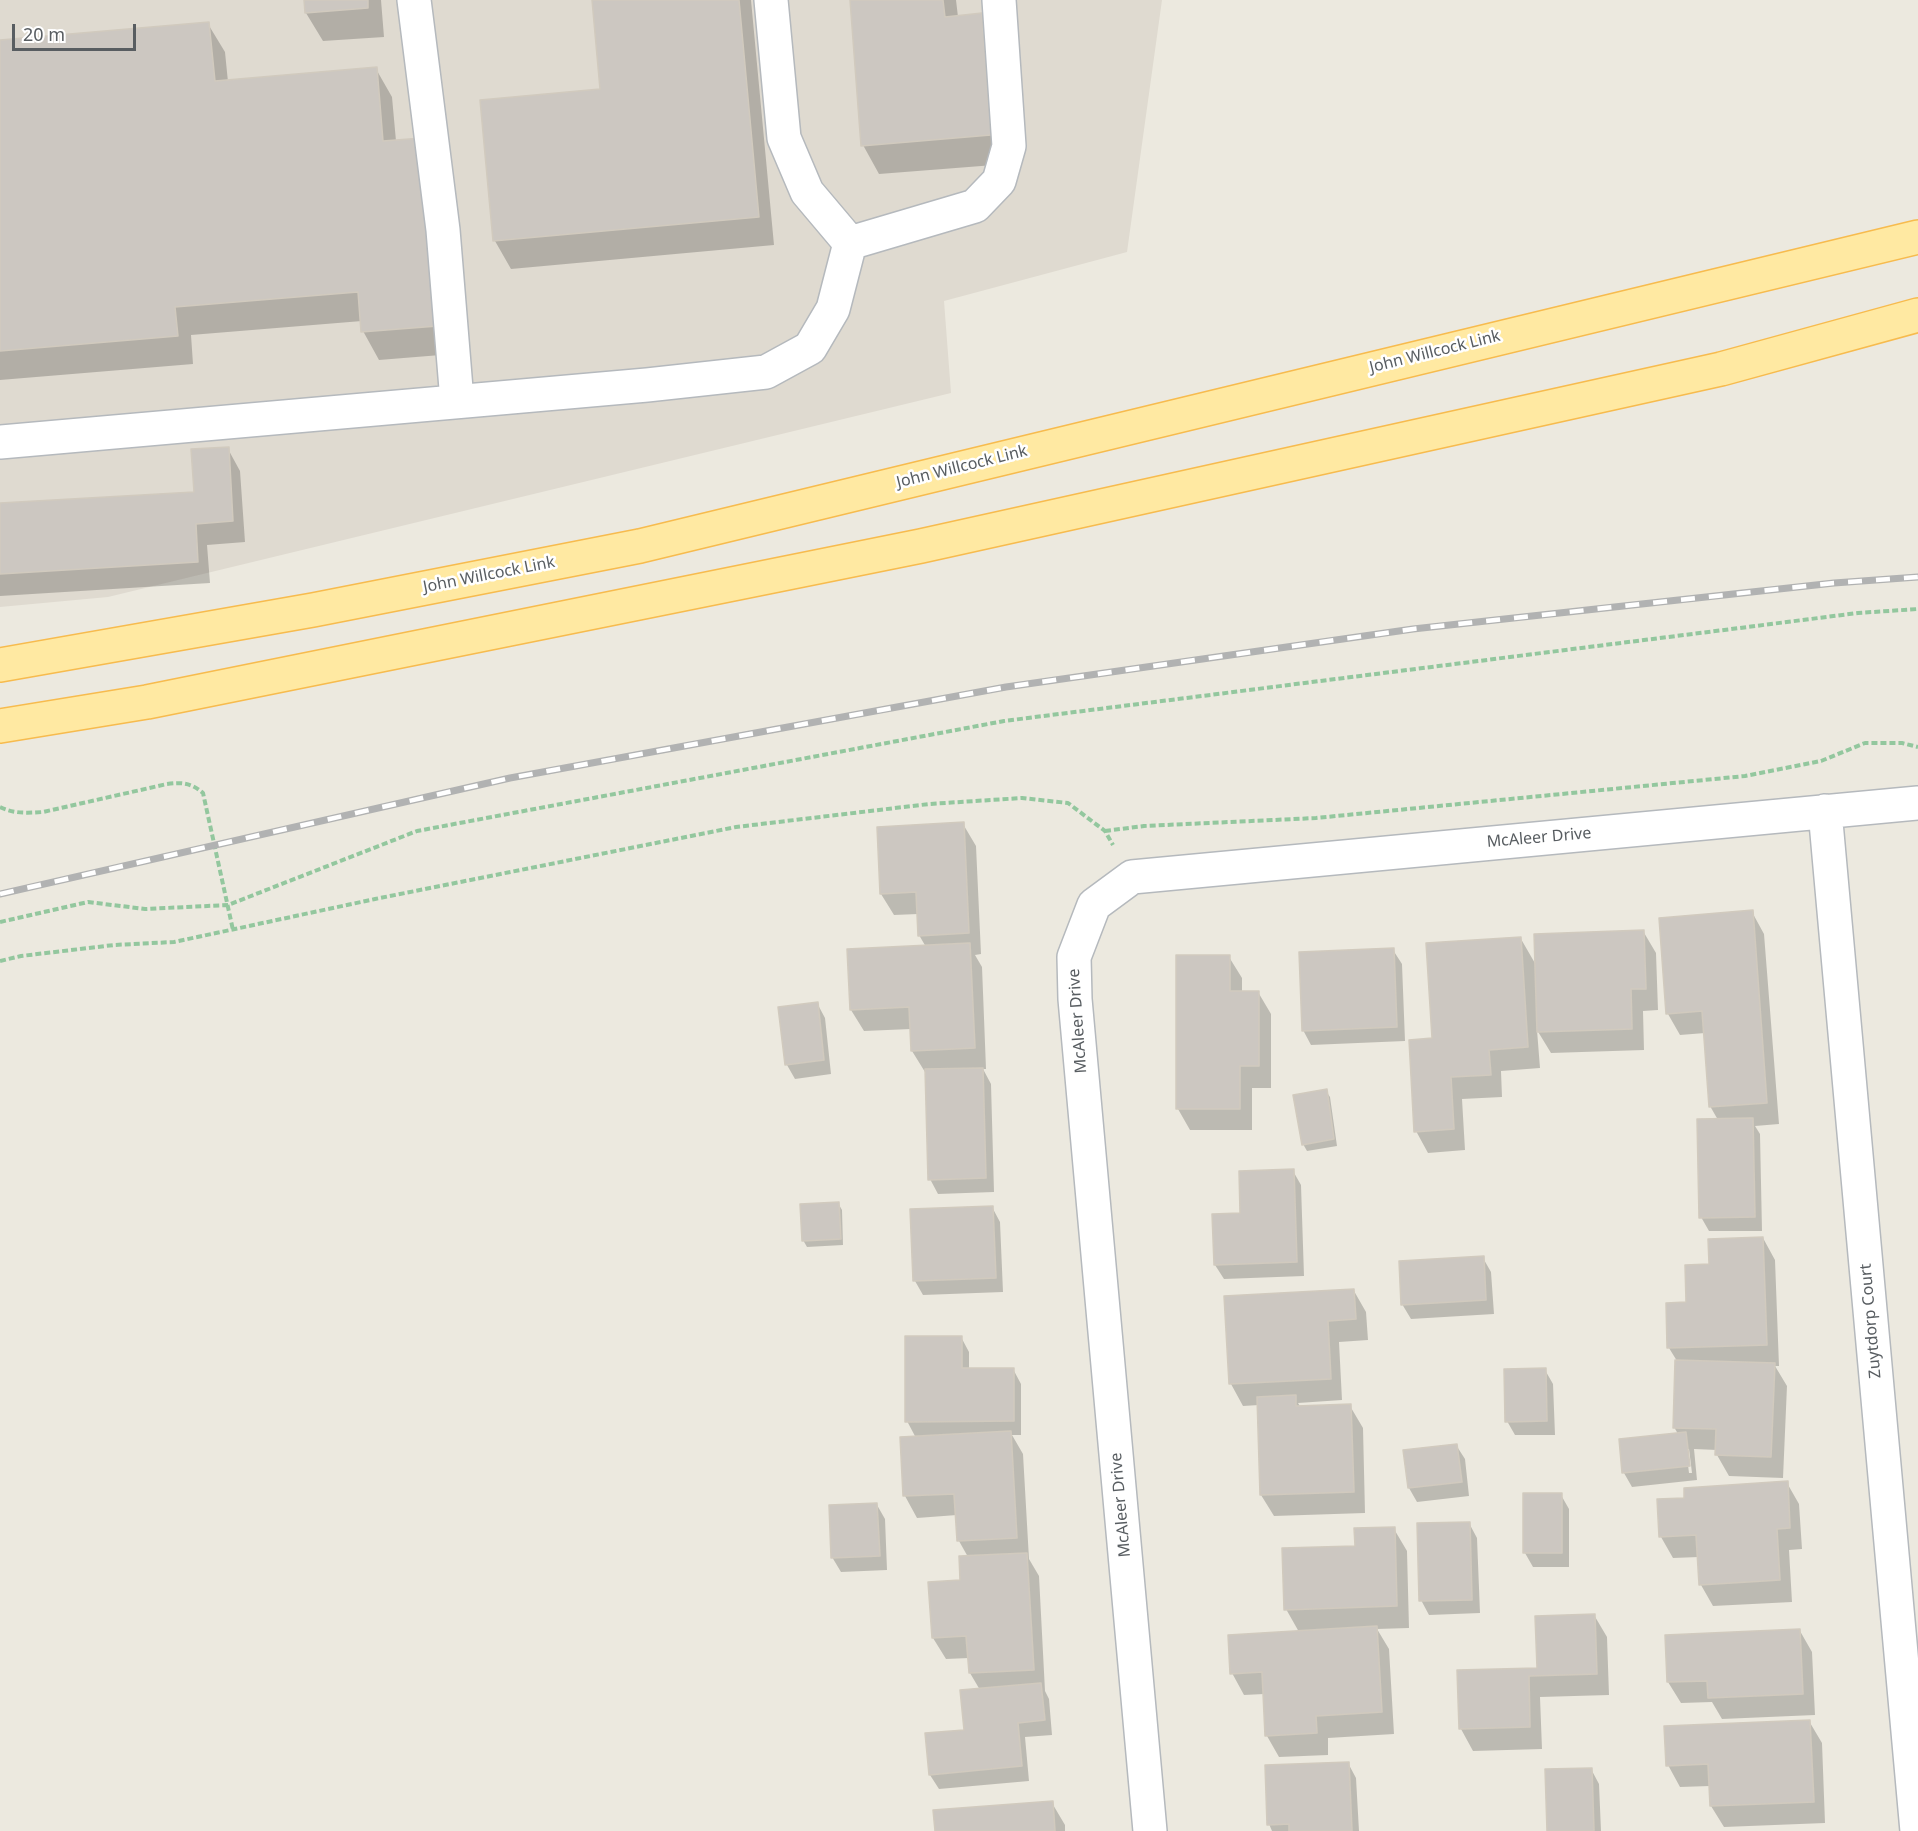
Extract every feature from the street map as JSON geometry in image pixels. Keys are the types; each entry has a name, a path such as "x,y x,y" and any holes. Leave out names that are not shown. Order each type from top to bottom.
{"main road":[{"path":"1508,335 1918,214"},
{"name":"John Willcock Link","path":"0,665 313,610 640,546 1918,237"},
{"path":"1721,369 1918,315"},
{"path":"0,726 147,702 921,546 1721,369 1918,330"}],"street":[{"path":"414,0 444,230 457,401"},
{"path":"771,0 784,138 807,192 850,243"},
{"path":"850,243 975,206 999,181 1009,146 999,0"},
{"path":"0,442 647,385 766,372 810,348 833,309 850,243"},
{"name":"McAleer Drive","path":"1150,1831 1075,999 1074,957 1094,905 1132,877 1918,803"},
{"name":"Zuytdorp Court","path":"1825,811 1917,1831"}],"path":[{"path":"0,922 88,902 145,909 228,905 417,831 1004,721 1858,613 1918,609"},
{"path":"1105,831 1144,826 1316,818 1745,776 1821,761 1864,744 1902,743 1918,747"},
{"path":"0,807 23,814 44,812 167,784 182,782 193,785 203,793 233,930"},
{"path":"0,961 21,956 114,945 174,942 736,827 930,804 1022,798 1068,803 1105,831 1114,847"}],"shaded area":[{"path":"0,0 1162,0 1127,252 944,301 951,393 108,597 0,607"}],"building":[{"path":"304,0 368,0 368,8 305,13"},
{"path":"592,0 739,0 759,217 493,241 480,100 600,89"},
{"path":"850,0 943,0 945,17 982,13 991,135 861,146"},
{"path":"209,22 215,81 377,67 383,141 422,138 438,326 361,332 358,292 175,307 178,336 0,351 0,40"},
{"path":"229,447 233,521 196,524 198,562 0,574 0,503 194,492 191,449"},
{"path":"964,822 969,933 918,936 916,892 880,894 877,827"},
{"path":"1753,910 1767,1103 1709,1107 1702,1011 1666,1014 1659,918"},
{"path":"1644,930 1646,989 1631,989 1632,1029 1537,1032 1534,934"},
{"path":"1521,937 1528,1047 1489,1050 1491,1075 1451,1077 1454,1129 1414,1132 1409,1040 1432,1038 1426,943"},
{"path":"970,943 975,1048 911,1051 909,1007 850,1010 847,949"},
{"path":"1394,948 1397,1027 1302,1031 1299,952"},
{"path":"1176,955 1230,955 1230,991 1259,991 1259,1066 1240,1066 1240,1109 1176,1109"},
{"path":"818,1002 824,1060 785,1065 778,1007"},
{"path":"983,1068 986,1178 928,1180 925,1069"},
{"path":"1327,1089 1334,1139 1302,1145 1293,1095"},
{"path":"1753,1118 1755,1217 1699,1218 1697,1119"},
{"path":"1294,1169 1297,1262 1214,1265 1212,1214 1240,1213 1239,1171"},
{"path":"839,1202 841,1239 802,1241 800,1204"},
{"path":"993,1206 996,1278 913,1281 910,1209"},
{"path":"1763,1237 1767,1345 1667,1348 1666,1303 1686,1302 1685,1265 1709,1264 1708,1239"},
{"path":"1484,1256 1486,1300 1401,1305 1399,1261"},
{"path":"1354,1289 1356,1319 1328,1321 1331,1379 1229,1384 1224,1296"},
{"path":"905,1336 962,1336 962,1368 1014,1368 1014,1421 905,1422"},
{"path":"1675,1360 1775,1363 1771,1457 1715,1455 1716,1429 1673,1428"},
{"path":"1546,1368 1547,1421 1505,1422 1504,1369"},
{"path":"1296,1395 1296,1406 1351,1404 1354,1492 1260,1495 1257,1397"},
{"path":"1011,1431 1017,1538 957,1541 954,1494 903,1496 900,1437"},
{"path":"1686,1432 1690,1466 1622,1473 1619,1439"},
{"path":"1457,1444 1462,1482 1408,1488 1403,1450"},
{"path":"1788,1481 1790,1528 1777,1529 1780,1580 1699,1585 1696,1535 1659,1537 1657,1499 1684,1498 1684,1488"},
{"path":"1523,1493 1562,1493 1562,1553 1523,1553"},
{"path":"877,1503 880,1556 831,1558 829,1505"},
{"path":"1470,1522 1472,1600 1419,1601 1417,1523"},
{"path":"1395,1527 1397,1606 1284,1610 1282,1548 1355,1546 1354,1528"},
{"path":"1027,1553 1034,1670 969,1673 966,1636 932,1638 928,1582 960,1580 959,1556"},
{"path":"1595,1614 1597,1674 1529,1676 1530,1727 1459,1729 1457,1670 1537,1668 1535,1616"},
{"path":"1377,1626 1382,1712 1316,1716 1317,1733 1265,1736 1262,1672 1230,1674 1228,1635"},
{"path":"1800,1629 1803,1694 1708,1698 1707,1681 1667,1682 1665,1635"},
{"path":"1041,1683 1045,1720 1018,1723 1022,1766 929,1775 925,1733 964,1730 960,1690"},
{"path":"1810,1720 1814,1802 1710,1806 1708,1764 1666,1766 1664,1726"},
{"path":"1349,1762 1352,1831 1289,1831 1289,1824 1267,1825 1265,1765"},
{"path":"1592,1768 1594,1831 1547,1831 1545,1769"},
{"path":"1053,1801 1055,1831 935,1831 933,1810"}],"railway":[{"path":"0,894 510,778 1006,687 1413,629 1834,583 1918,577"}]}
